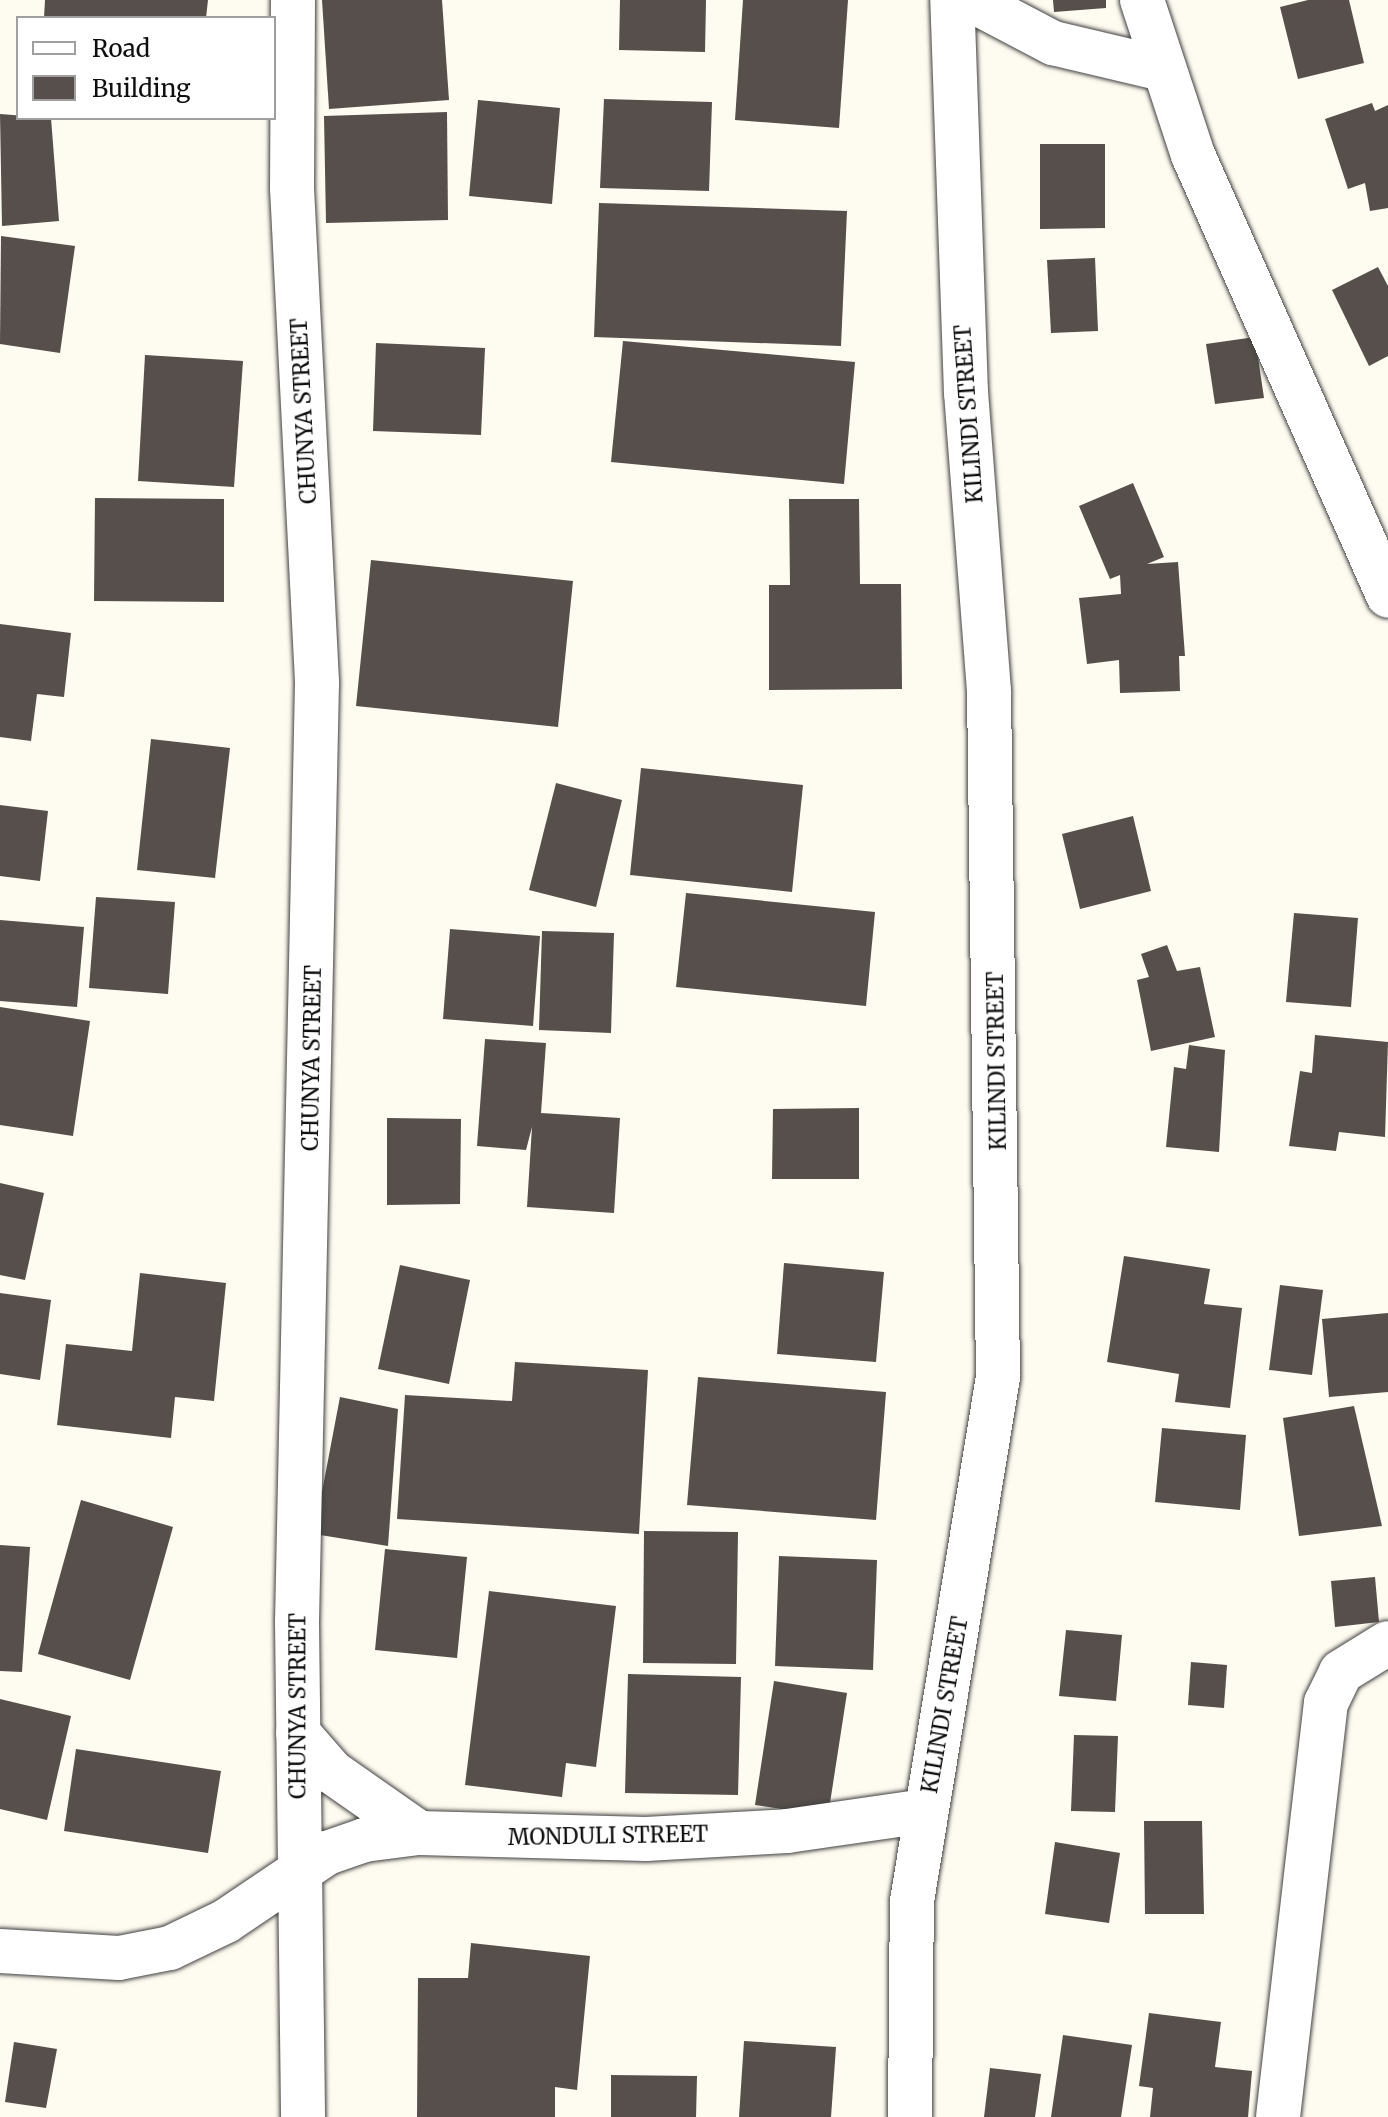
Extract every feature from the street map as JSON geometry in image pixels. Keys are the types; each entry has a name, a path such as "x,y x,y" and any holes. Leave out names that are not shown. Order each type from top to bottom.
{"street":[{"name":"CHUNYA STREET","path":"293,0 292,188 317,683 298,1733 303,2117"},
{"name":"KILINDI STREET","path":"910,2117 912,1901 998,1377 989,691 966,393 952,0"},
{"path":"971,0 1053,43 1163,69"},
{"path":"1142,0 1193,155 1388,596"},
{"path":"1278,2117 1326,1703 1341,1672 1388,1643"},
{"path":"298,1733 332,1772 419,1833"},
{"name":"MONDULI STREET","path":"0,1951 119,1958 170,1948 299,1874 341,1846 419,1833 646,1839 787,1831 926,1811"}],"building":[{"path":"45,0 208,0 206,16 44,16"},
{"path":"322,0 442,0 449,100 329,109"},
{"path":"620,0 706,0 705,52 619,50"},
{"path":"743,0 848,0 839,128 735,120"},
{"path":"1053,0 1106,0 1106,8 1054,12"},
{"path":"1308,0 1349,0 1364,63 1298,79 1280,7"},
{"path":"604,99 712,102 709,191 600,188"},
{"path":"478,100 560,108 552,204 469,196"},
{"path":"1372,103 1375,111 1388,105 1388,208 1370,211 1365,183 1348,189 1325,119"},
{"path":"447,112 448,220 326,223 324,116"},
{"path":"0,114 16,115 16,120 51,120 59,221 2,226"},
{"path":"1040,144 1105,144 1105,228 1040,229"},
{"path":"599,203 847,211 841,346 594,337"},
{"path":"1,236 75,246 60,353 0,344"},
{"path":"1095,258 1098,331 1051,333 1047,260"},
{"path":"1378,267 1388,286 1388,356 1369,366 1332,290"},
{"path":"1255,337 1264,398 1215,404 1206,344"},
{"path":"623,341 855,362 844,484 611,462"},
{"path":"376,343 485,348 481,435 373,431"},
{"path":"145,355 243,361 234,487 138,481"},
{"path":"1133,483 1164,557 1147,564 1178,562 1185,656 1179,656 1180,691 1120,693 1119,660 1087,664 1079,598 1121,594 1120,575 1110,579 1079,506"},
{"path":"95,498 224,499 224,602 94,601"},
{"path":"789,499 859,499 860,584 901,584 902,689 769,690 769,585 790,585"},
{"path":"371,560 573,581 558,727 356,706"},
{"path":"0,624 71,633 64,697 37,694 31,741 0,737"},
{"path":"151,739 230,748 215,878 137,870"},
{"path":"641,768 803,785 792,892 630,875"},
{"path":"556,783 622,800 596,907 529,890"},
{"path":"0,805 48,811 40,881 0,876"},
{"path":"1133,816 1151,891 1080,909 1062,834"},
{"path":"686,893 875,912 866,1006 676,987"},
{"path":"96,897 175,902 168,994 89,988"},
{"path":"1294,913 1358,918 1351,1007 1286,1002"},
{"path":"0,920 84,927 77,1007 0,1001"},
{"path":"450,929 540,936 533,1026 443,1019"},
{"path":"542,931 614,933 611,1033 539,1030"},
{"path":"1167,945 1177,971 1200,967 1215,1037 1151,1051 1137,980 1149,977 1141,954"},
{"path":"0,1007 90,1021 73,1136 0,1125"},
{"path":"1315,1035 1388,1042 1385,1137 1339,1132 1336,1151 1289,1146 1300,1071 1312,1073"},
{"path":"485,1039 546,1043 541,1113 620,1118 614,1213 527,1207 532,1127 526,1150 477,1146"},
{"path":"1189,1045 1225,1050 1219,1152 1166,1147 1174,1067 1186,1069"},
{"path":"859,1108 859,1179 772,1179 773,1109"},
{"path":"387,1118 461,1119 460,1204 387,1205"},
{"path":"0,1183 44,1193 25,1280 0,1275"},
{"path":"1124,1256 1210,1269 1204,1304 1242,1308 1230,1408 1175,1402 1179,1374 1107,1362"},
{"path":"784,1263 884,1272 876,1362 777,1354"},
{"path":"400,1265 470,1280 449,1384 378,1369"},
{"path":"140,1273 226,1283 214,1401 175,1397 171,1438 57,1425 66,1344 132,1351"},
{"path":"1280,1285 1323,1290 1312,1375 1269,1370"},
{"path":"0,1293 51,1300 40,1380 0,1374"},
{"path":"1388,1313 1388,1392 1329,1397 1322,1319"},
{"path":"515,1362 648,1370 639,1534 397,1519 405,1395 512,1401"},
{"path":"698,1377 886,1392 876,1520 687,1505"},
{"path":"340,1397 398,1409 388,1546 314,1534"},
{"path":"1354,1406 1382,1526 1299,1536 1283,1418"},
{"path":"1162,1428 1246,1435 1240,1510 1155,1502"},
{"path":"81,1500 173,1527 130,1680 38,1654"},
{"path":"644,1531 738,1532 736,1664 643,1663"},
{"path":"0,1545 30,1547 22,1672 0,1671"},
{"path":"385,1549 467,1557 457,1658 375,1650"},
{"path":"779,1556 877,1560 873,1670 775,1666"},
{"path":"1375,1577 1379,1622 1335,1627 1331,1581"},
{"path":"489,1591 616,1606 596,1767 566,1763 562,1797 465,1785"},
{"path":"1066,1630 1122,1635 1116,1701 1059,1696"},
{"path":"1191,1662 1227,1665 1224,1708 1188,1705"},
{"path":"628,1674 741,1677 738,1795 625,1793"},
{"path":"774,1681 847,1693 828,1816 755,1805"},
{"path":"0,1699 71,1716 47,1820 0,1809"},
{"path":"1074,1735 1118,1736 1115,1812 1071,1811"},
{"path":"76,1749 221,1771 208,1853 64,1831"},
{"path":"1144,1821 1202,1821 1204,1914 1145,1914"},
{"path":"1055,1842 1120,1853 1109,1923 1045,1914"},
{"path":"471,1943 590,1956 577,2090 555,2087 555,2117 417,2117 418,1978 468,1978"},
{"path":"1149,2013 1221,2022 1215,2067 1252,2071 1248,2117 1150,2117 1153,2088 1139,2086"},
{"path":"1063,2035 1132,2045 1121,2117 1051,2117"},
{"path":"744,2041 836,2047 831,2117 739,2117"},
{"path":"14,2042 57,2049 46,2108 5,2102"},
{"path":"990,2068 1041,2074 1035,2117 984,2117"},
{"path":"611,2075 697,2076 696,2117 611,2117"}]}
